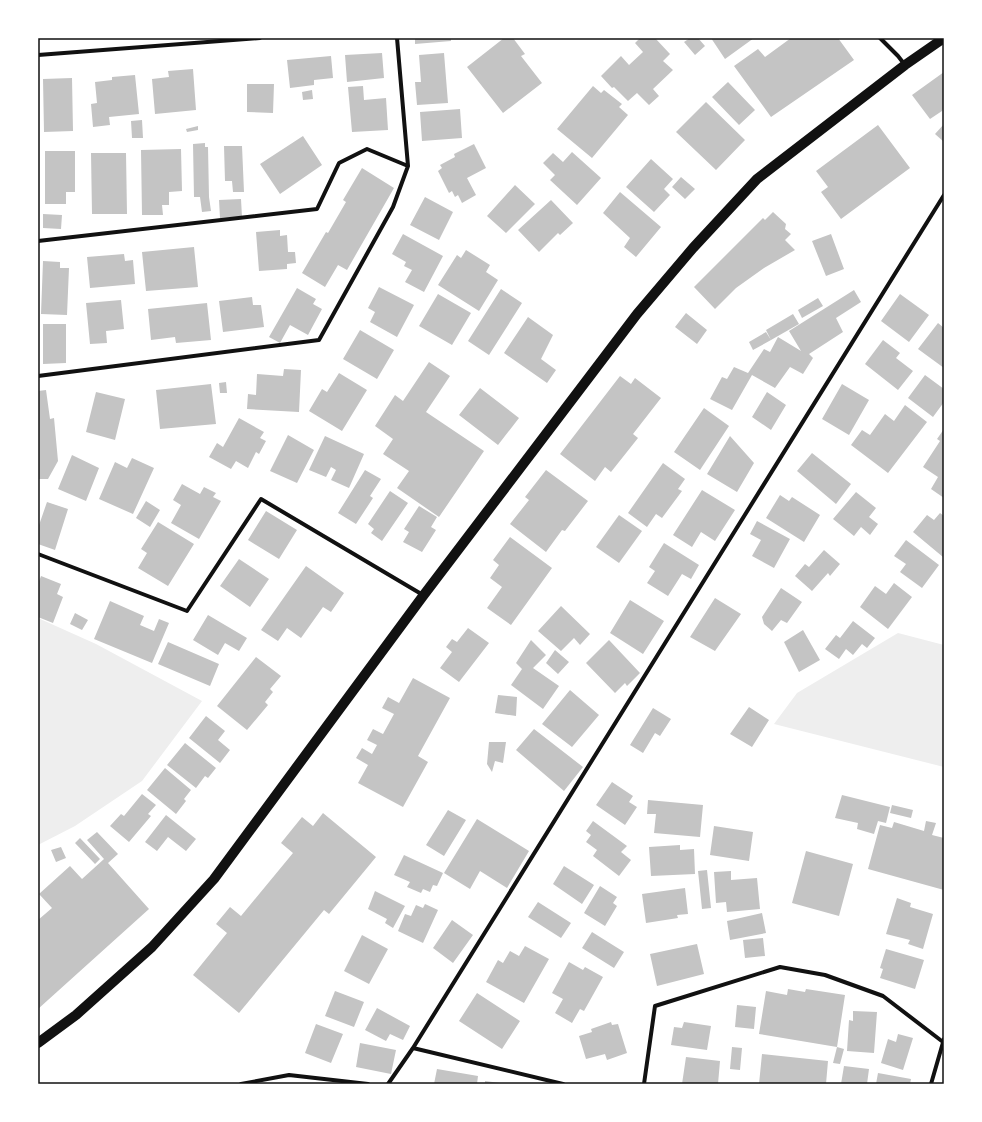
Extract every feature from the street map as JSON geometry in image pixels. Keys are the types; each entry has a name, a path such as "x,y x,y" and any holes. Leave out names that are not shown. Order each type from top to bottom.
{"main road":[{"path":"38,1043 76,1016 152,947 214,879 423,596 637,314 693,248 757,179 905,65 944,38"}],"street":[{"path":"38,55 260,38"},
{"path":"38,376 319,340 393,207 408,166 397,38"},
{"path":"880,38 905,65"},
{"path":"38,241 317,210 339,163 367,149 408,166"},
{"path":"388,1084 413,1048 944,195"},
{"path":"38,554 187,611 262,499 423,596"},
{"path":"644,1084 655,1006 780,967 825,975 883,996 944,1040 931,1084"},
{"path":"413,1048 563,1084"},
{"path":"241,1084 289,1075 368,1084"}],"shaded area":[{"path":"38,618 96,644 202,701 142,781 75,826 38,845"},
{"path":"898,633 944,645 944,767 774,724 797,693"}],"building":[{"path":"221,38 221,39 205,39"},
{"path":"415,38 451,38 451,41 415,44"},
{"path":"504,38 513,38 525,54 521,56 542,83 503,113 467,67"},
{"path":"640,38 655,38 670,54 663,61 673,70 653,89 659,96 649,105 637,93 628,101 614,87 612,88 601,76 621,56 629,65 643,52 635,43"},
{"path":"690,38 698,38 705,46 695,55 684,42"},
{"path":"711,38 754,38 725,59"},
{"path":"791,38 838,38 854,60 771,117 734,66 758,49 765,57"},
{"path":"382,53 384,78 347,82 345,55"},
{"path":"444,53 448,103 417,105 415,82 421,82 419,55"},
{"path":"331,56 333,78 314,80 314,85 290,88 287,60"},
{"path":"193,69 196,110 155,114 152,79 169,77 168,71"},
{"path":"944,72 944,107 942,111 930,119 912,95"},
{"path":"135,75 139,114 109,117 110,125 93,127 91,104 97,103 95,82 112,80 112,77"},
{"path":"72,78 73,131 44,132 43,79"},
{"path":"728,82 755,110 739,125 712,97"},
{"path":"247,84 274,84 273,113 247,112"},
{"path":"363,86 364,100 386,98 388,130 352,132 348,87"},
{"path":"593,86 601,93 604,90 622,104 619,107 628,115 592,158 557,129"},
{"path":"312,90 313,99 303,100 302,92"},
{"path":"706,102 745,140 716,170 676,132"},
{"path":"460,109 462,138 422,141 420,112"},
{"path":"142,120 143,138 132,138 131,121"},
{"path":"944,124 944,142 935,134"},
{"path":"878,125 910,168 841,219 821,192 828,187 816,171"},
{"path":"198,126 198,130 187,132 186,129"},
{"path":"303,136 322,165 280,194 260,164"},
{"path":"205,143 205,147 208,147 209,197 211,211 202,212 200,197 194,197 193,144"},
{"path":"474,144 486,168 467,178 476,195 462,203 458,195 455,197 452,191 449,193 438,171 442,168 440,165 455,157 454,154"},
{"path":"224,146 242,146 244,192 233,192 232,181 225,181"},
{"path":"181,149 182,191 169,192 169,205 162,205 163,215 142,215 141,150"},
{"path":"45,151 75,151 75,192 66,192 66,204 45,204"},
{"path":"572,152 601,178 577,205 550,180 555,175 543,163 553,153 563,162"},
{"path":"91,153 126,153 127,214 92,214"},
{"path":"651,159 673,179 664,189 670,195 654,212 626,187"},
{"path":"362,168 394,188 347,270 338,265 325,287 302,273 346,202 343,200"},
{"path":"681,177 695,189 685,199 672,187"},
{"path":"515,185 535,204 506,233 487,216"},
{"path":"620,192 661,227 636,257 624,247 630,238 603,213"},
{"path":"425,197 453,212 439,240 410,225"},
{"path":"241,199 242,217 220,218 219,200"},
{"path":"551,200 573,223 560,235 558,233 539,252 518,230"},
{"path":"773,212 786,224 785,229 791,234 785,240 795,250 764,268 736,288 715,309 694,287 763,218 765,220"},
{"path":"43,214 62,215 61,229 43,228"},
{"path":"280,230 280,236 287,235 288,252 295,252 296,263 287,264 287,269 259,271 256,232"},
{"path":"403,234 443,256 424,292 405,282 412,270 404,266 406,262 392,254"},
{"path":"831,234 844,269 826,276 812,241"},
{"path":"194,247 198,287 146,291 142,252"},
{"path":"466,250 490,265 486,272 498,280 479,311 438,285 457,255 461,258"},
{"path":"124,254 125,261 133,260 135,284 90,288 87,257"},
{"path":"43,261 60,262 60,268 69,268 67,315 41,314"},
{"path":"379,287 414,305 397,337 370,322 375,312 368,308"},
{"path":"297,288 316,299 313,304 322,309 308,335 290,325 280,343 269,337"},
{"path":"501,289 522,303 489,355 468,341"},
{"path":"854,290 861,302 836,318 843,332 809,354 813,358 803,374 790,367 775,388 752,375 732,410 710,399 722,377 727,379 734,367 748,373 764,349 770,352 778,337 801,351 789,331"},
{"path":"438,294 471,313 452,345 419,326"},
{"path":"900,294 929,315 909,342 881,321"},
{"path":"252,297 253,305 261,305 264,327 223,332 219,301"},
{"path":"818,298 823,306 802,318 798,310"},
{"path":"121,300 124,329 106,331 107,343 90,344 86,303"},
{"path":"207,303 211,340 176,343 175,337 151,340 148,309"},
{"path":"686,313 707,330 697,344 675,327"},
{"path":"793,314 799,324 771,340 766,330"},
{"path":"528,317 553,335 541,359 556,370 547,383 504,353"},
{"path":"938,323 944,328 944,368 918,349"},
{"path":"43,324 66,324 66,363 43,364"},
{"path":"360,330 394,350 377,379 343,359"},
{"path":"766,332 771,340 753,350 749,342"},
{"path":"883,340 900,353 896,358 913,371 898,390 865,364"},
{"path":"429,362 450,376 426,412 484,451 439,517 397,488 409,471 383,454 393,439 375,426 395,395 403,401"},
{"path":"284,369 301,370 299,412 247,409 248,394 256,395 257,374 283,376"},
{"path":"339,373 367,390 342,431 309,411 322,389 327,392"},
{"path":"925,375 944,389 944,402 933,417 908,398"},
{"path":"620,376 631,384 635,378 661,398 633,434 638,438 611,472 605,467 595,481 560,454"},
{"path":"226,382 227,393 220,393 219,383"},
{"path":"211,384 216,424 160,429 156,390"},
{"path":"842,384 869,400 849,435 822,419"},
{"path":"480,388 519,418 498,445 459,415"},
{"path":"46,390 50,419 54,418 58,461 48,479 38,479 38,391"},
{"path":"96,392 125,399 115,440 86,432"},
{"path":"767,392 786,405 771,430 752,417"},
{"path":"905,405 927,422 888,473 851,445 862,430 870,435 885,414 894,421"},
{"path":"704,408 729,426 700,470 674,452"},
{"path":"239,418 264,432 260,438 266,441 259,454 256,452 248,468 236,461 231,469 209,457 217,443 223,447"},
{"path":"944,429 944,498 931,489 938,477 923,467 940,441 937,439"},
{"path":"288,435 314,450 297,483 270,471"},
{"path":"325,436 364,454 349,488 331,480 336,470 331,467 326,477 309,470"},
{"path":"730,436 754,463 737,492 707,474"},
{"path":"812,453 851,484 836,504 797,471"},
{"path":"72,455 99,468 86,501 58,489"},
{"path":"132,458 154,468 133,514 99,499 115,462 127,468"},
{"path":"663,463 685,479 678,489 682,491 662,518 656,514 647,527 628,513"},
{"path":"365,470 381,479 370,496 373,498 356,524 338,513"},
{"path":"546,470 588,501 565,531 562,530 546,552 510,524 529,500 525,497"},
{"path":"182,484 200,494 204,487 216,493 213,497 221,501 199,539 171,523 181,505 173,500"},
{"path":"702,490 735,510 715,541 701,532 692,547 673,535"},
{"path":"390,491 408,503 382,541 371,533 374,529 368,524"},
{"path":"856,492 876,508 869,517 878,524 870,535 861,527 854,536 833,519"},
{"path":"780,495 789,501 792,497 820,515 804,542 766,518"},
{"path":"146,501 160,510 150,527 136,518"},
{"path":"47,502 68,509 55,550 38,544 38,528"},
{"path":"419,506 437,517 431,527 436,530 422,552 403,542 409,532 404,529"},
{"path":"266,511 297,530 279,559 248,540"},
{"path":"940,513 944,516 943,557 913,532 927,515 934,520"},
{"path":"619,515 642,531 619,563 596,547"},
{"path":"757,521 790,539 774,568 752,556 761,540 750,534"},
{"path":"158,522 194,544 168,586 138,568 147,553 141,549"},
{"path":"510,537 552,568 511,625 487,608 502,587 490,578 499,565 493,560"},
{"path":"906,540 939,565 922,588 900,572 906,564 894,556"},
{"path":"664,543 699,565 691,579 682,574 668,596 647,583 655,571 649,567"},
{"path":"824,550 840,564 830,576 828,573 812,591 795,576 805,564 809,567"},
{"path":"239,559 269,579 250,607 220,586"},
{"path":"306,566 344,593 331,612 323,607 301,638 287,628 278,641 261,630"},
{"path":"41,576 61,584 57,594 63,597 53,623 38,617 38,584"},
{"path":"894,583 912,597 888,629 860,607 875,586 886,594"},
{"path":"781,588 802,602 787,623 781,620 772,631 764,624 762,617"},
{"path":"715,598 741,614 715,651 690,637"},
{"path":"630,600 664,621 643,654 610,633"},
{"path":"110,601 144,616 140,625 154,631 159,619 169,623 152,663 94,639"},
{"path":"561,606 590,634 580,645 574,638 561,651 538,631"},
{"path":"75,613 88,620 82,630 70,624"},
{"path":"208,615 247,638 239,651 225,643 218,655 193,640"},
{"path":"853,621 875,638 867,648 862,644 853,655 846,649 839,659 825,649 836,635 840,638"},
{"path":"468,628 489,643 459,682 440,668 452,652 446,647 452,639 457,642"},
{"path":"803,630 820,660 799,672 784,642"},
{"path":"531,640 546,655 533,668 559,686 543,709 511,685 522,669 516,663"},
{"path":"609,640 640,673 627,686 625,683 615,693 586,663"},
{"path":"168,642 219,664 210,686 158,664"},
{"path":"555,650 569,662 558,674 546,663"},
{"path":"256,657 281,676 270,689 273,692 265,702 268,705 247,730 217,706"},
{"path":"413,678 450,698 418,756 428,762 403,807 358,783 368,765 356,758 362,748 372,754 377,745 367,740 373,729 383,734 394,714 382,708 388,697 399,703"},
{"path":"570,690 599,715 572,747 542,724"},
{"path":"498,695 517,697 516,716 495,713"},
{"path":"749,707 769,720 752,747 730,734"},
{"path":"653,708 671,719 660,736 655,733 643,753 630,745"},
{"path":"206,716 225,731 218,740 230,750 220,763 189,738"},
{"path":"534,729 583,767 564,791 516,750"},
{"path":"489,742 506,742 503,763 495,761 492,772 487,764"},
{"path":"185,743 216,768 208,778 205,776 196,788 167,765"},
{"path":"165,768 191,790 184,799 186,801 176,814 147,790"},
{"path":"612,782 633,796 629,802 637,807 625,825 596,805"},
{"path":"142,794 156,805 148,814 151,816 129,842 110,826 121,814 124,816"},
{"path":"842,795 890,807 886,823 878,821 874,834 857,829 858,823 835,818"},
{"path":"648,800 703,805 700,837 654,833 656,814 647,814"},
{"path":"892,805 913,810 911,818 890,813"},
{"path":"448,810 466,820 444,856 426,845"},
{"path":"323,813 376,857 329,914 324,910 239,1013 193,975 227,933 216,924 230,907 241,916 293,853 281,843 302,817 313,826"},
{"path":"166,815 196,839 186,851 168,837 157,851 145,842"},
{"path":"477,819 529,851 507,888 480,871 470,889 444,873"},
{"path":"593,821 627,846 621,852 631,860 619,876 593,856 597,850 586,842 591,835 586,831"},
{"path":"926,821 936,823 932,835 944,838 944,890 868,869 880,825 892,828 894,822 924,831"},
{"path":"714,826 753,832 749,861 710,855"},
{"path":"97,832 118,854 108,863 149,909 38,1009 38,920 52,908 39,894 70,866 82,879 104,859 87,840"},
{"path":"80,838 100,859 95,864 75,843"},
{"path":"680,845 680,850 694,849 695,874 651,876 649,847"},
{"path":"61,847 66,858 56,862 51,850"},
{"path":"806,851 853,864 839,916 792,903"},
{"path":"404,855 443,873 437,886 433,885 430,892 423,889 421,893 407,887 410,882 394,875"},
{"path":"564,866 594,885 582,904 553,884"},
{"path":"707,870 711,908 702,909 698,871"},
{"path":"731,871 731,880 757,878 760,909 727,912 726,902 716,903 714,872"},
{"path":"600,886 617,897 613,903 617,906 605,926 584,913"},
{"path":"685,888 688,914 677,915 678,918 646,923 642,894"},
{"path":"375,891 405,906 393,928 385,923 387,919 368,909"},
{"path":"897,898 911,903 910,907 933,914 923,949 908,944 910,940 886,934"},
{"path":"538,902 571,923 561,938 528,917"},
{"path":"425,904 438,910 423,943 398,931 405,914 411,916 416,905 423,908"},
{"path":"762,913 766,933 730,940 727,921"},
{"path":"452,920 473,935 453,963 433,948"},
{"path":"592,932 624,952 614,968 582,948"},
{"path":"362,935 388,949 369,984 344,971"},
{"path":"763,938 765,956 745,958 743,940"},
{"path":"697,944 704,974 657,986 650,954"},
{"path":"525,946 549,959 524,1003 486,982 498,960 503,963 510,951 519,956"},
{"path":"886,949 924,960 915,989 880,978 883,969 880,968"},
{"path":"569,962 583,970 585,967 603,977 584,1011 580,1009 572,1023 555,1013 563,999 552,993"},
{"path":"788,989 805,992 806,989 845,995 837,1047 759,1034 766,991 787,995"},
{"path":"335,991 364,1002 354,1027 325,1016"},
{"path":"477,993 520,1021 502,1049 459,1021"},
{"path":"737,1005 756,1007 754,1029 735,1027"},
{"path":"377,1008 410,1026 403,1040 390,1034 386,1041 365,1030"},
{"path":"853,1011 877,1012 874,1053 847,1051 849,1020 853,1021"},
{"path":"611,1022 612,1025 618,1024 627,1053 607,1060 605,1054 586,1059 579,1036 592,1032 591,1029"},
{"path":"684,1022 711,1026 707,1050 671,1045 674,1027 682,1028"},
{"path":"316,1024 343,1034 331,1063 305,1053"},
{"path":"898,1034 913,1038 903,1070 881,1063 888,1039 896,1042"},
{"path":"360,1043 396,1050 391,1074 356,1067"},
{"path":"732,1047 742,1048 740,1070 730,1069"},
{"path":"837,1047 844,1049 840,1064 833,1063"},
{"path":"762,1054 828,1061 826,1084 759,1084"},
{"path":"686,1057 720,1061 718,1084 682,1084"},
{"path":"844,1066 869,1069 867,1084 841,1084"},
{"path":"437,1069 478,1076 477,1084 434,1084"},
{"path":"878,1073 911,1079 910,1084 876,1084"},
{"path":"485,1081 500,1083 500,1084 485,1084"}]}
